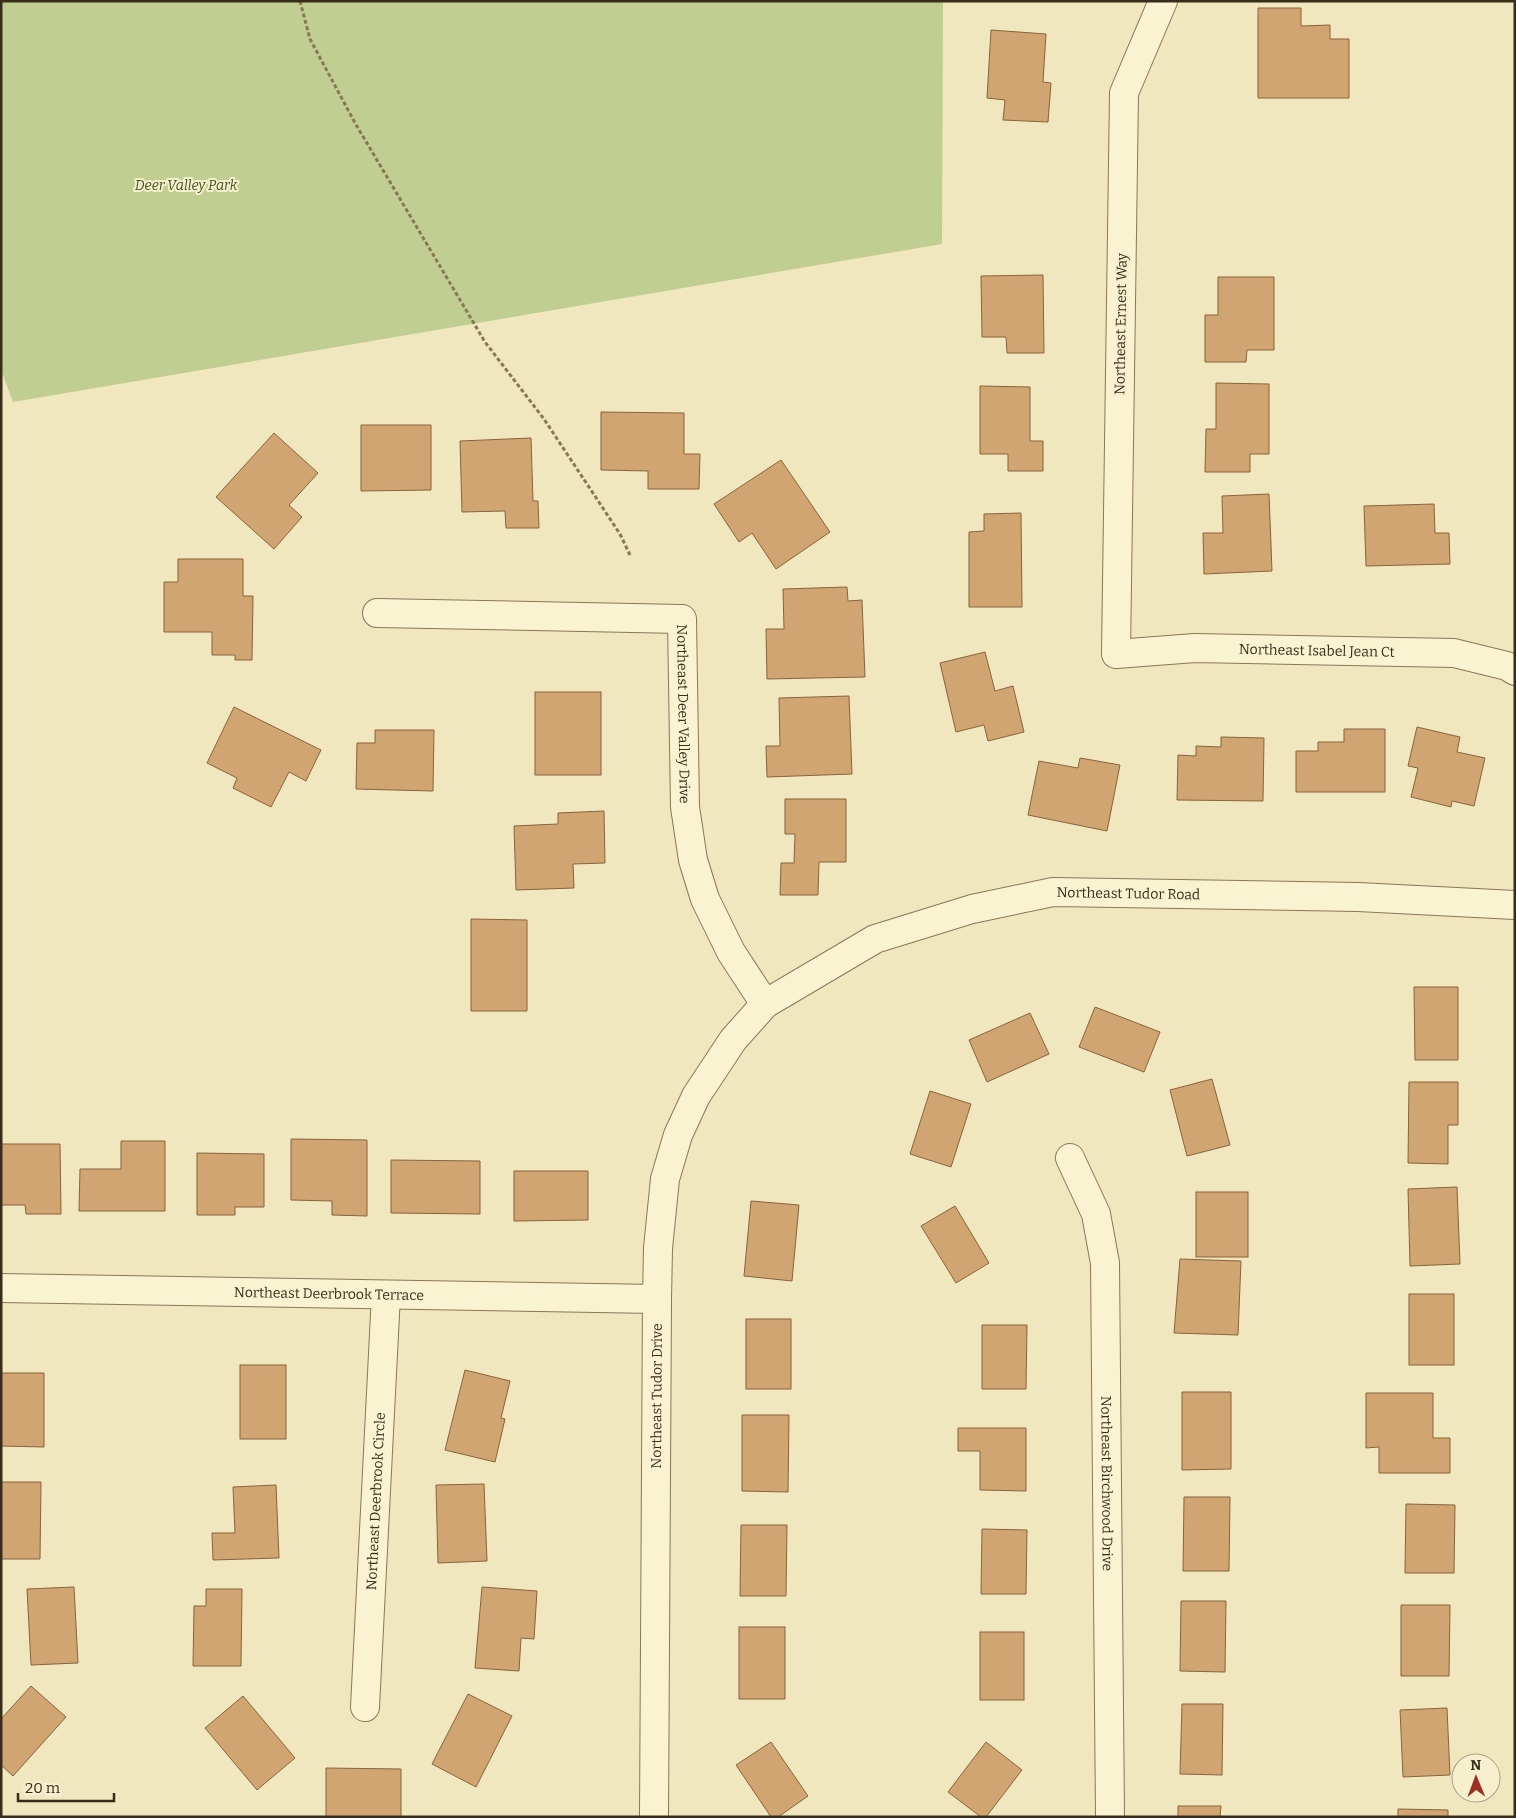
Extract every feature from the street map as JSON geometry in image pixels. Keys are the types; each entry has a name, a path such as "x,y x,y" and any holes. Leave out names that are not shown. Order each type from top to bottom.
{"street":[{"name":"Northeast Ernest Way","path":"1116,654 1124,93 1163,1"},
{"name":"Northeast Deer Valley Drive","path":"377,613 682,619 685,807 692,860 705,899 732,952 765,1004"},
{"name":"Northeast Isabel Jean Ct","path":"1116,654 1195,648 1454,653 1506,666 1515,671"},
{"name":"Northeast Tudor Road","path":"765,1004 875,939 972,909 1052,892 1358,897 1515,905"},
{"name":"Northeast Tudor Drive","path":"654,1817 657,1299 658,1248 665,1179 678,1135 696,1096 733,1040 765,1004"},
{"name":"Northeast Birchwood Drive","path":"1070,1158 1096,1214 1105,1263 1110,1817"},
{"name":"Northeast Deerbrook Terrace","path":"1,1288 657,1299"},
{"name":"Northeast Deerbrook Circle","path":"366,1707 386,1295"}],"path":[{"path":"300,1 310,39 342,98 485,342 544,419 620,534 630,555"}],"green space":[{"name":"Deer Valley Park","path":"1,1 943,1 942,244 13,402 1,370"}],"building":[{"path":"1258,8 1301,8 1301,26 1330,25 1330,39 1349,39 1349,98 1258,98"},
{"path":"991,30 1046,34 1043,82 1051,83 1048,122 1003,120 1005,100 987,98"},
{"path":"1043,275 1044,353 1007,353 1006,337 982,337 981,276"},
{"path":"1218,277 1274,277 1274,350 1247,350 1246,362 1205,362 1205,315 1218,315"},
{"path":"1216,383 1269,384 1269,454 1250,454 1250,472 1205,472 1206,429 1216,429"},
{"path":"980,386 1030,387 1030,441 1043,441 1043,471 1008,471 1008,454 980,454"},
{"path":"601,412 684,413 684,454 700,454 699,489 648,489 648,471 601,470"},
{"path":"361,425 431,425 431,490 361,491"},
{"path":"274,433 318,473 289,505 302,517 274,549 216,497"},
{"path":"531,438 533,501 538,501 539,528 506,528 505,511 462,512 460,441"},
{"path":"781,460 830,532 776,569 752,533 739,542 714,504"},
{"path":"1269,494 1272,571 1204,574 1203,533 1223,533 1222,496"},
{"path":"1434,504 1435,533 1449,533 1450,564 1366,566 1364,506"},
{"path":"1021,513 1022,607 969,607 969,532 984,531 984,514"},
{"path":"178,559 243,559 243,596 253,596 252,660 235,660 235,655 212,655 212,632 164,632 164,582 178,582"},
{"path":"847,587 848,601 862,600 865,677 767,679 766,629 784,629 783,589"},
{"path":"985,652 995,691 1013,686 1024,732 988,741 984,725 956,732 940,663"},
{"path":"535,692 601,692 601,775 535,775"},
{"path":"849,696 852,774 767,777 766,746 780,746 779,698"},
{"path":"234,707 321,750 306,781 289,772 271,807 233,788 237,778 207,763"},
{"path":"1417,727 1460,737 1457,752 1485,758 1474,806 1452,801 1451,807 1411,797 1418,768 1408,766"},
{"path":"1344,729 1385,729 1385,792 1296,792 1296,751 1318,751 1318,742 1344,742"},
{"path":"375,730 434,730 433,791 356,789 357,743 375,743"},
{"path":"1221,737 1264,738 1263,801 1177,800 1178,755 1196,756 1196,746 1221,747"},
{"path":"1080,758 1120,765 1107,831 1028,815 1039,761 1078,768"},
{"path":"785,799 846,799 846,862 819,862 818,895 780,895 781,863 794,863 795,834 785,834"},
{"path":"604,811 605,863 573,864 574,888 516,890 514,826 558,824 558,813"},
{"path":"471,919 527,920 527,1011 471,1011"},
{"path":"1414,987 1458,987 1458,1060 1415,1060"},
{"path":"1095,1007 1160,1032 1144,1072 1079,1047"},
{"path":"1030,1013 1049,1054 987,1082 969,1040"},
{"path":"1212,1079 1230,1145 1187,1156 1170,1090"},
{"path":"1409,1082 1458,1082 1458,1125 1448,1125 1448,1164 1408,1163"},
{"path":"930,1091 971,1104 951,1167 910,1154"},
{"path":"291,1139 367,1140 367,1216 332,1215 332,1201 291,1200"},
{"path":"121,1141 165,1141 165,1211 79,1211 80,1169 121,1169"},
{"path":"1,1144 60,1144 61,1214 26,1214 25,1205 1,1205"},
{"path":"197,1153 264,1154 264,1207 235,1207 235,1215 197,1215"},
{"path":"391,1160 480,1161 480,1214 391,1213"},
{"path":"514,1171 588,1171 588,1220 514,1221"},
{"path":"1457,1187 1460,1264 1410,1266 1408,1189"},
{"path":"1196,1192 1248,1192 1248,1257 1196,1257"},
{"path":"751,1201 799,1205 792,1281 744,1276"},
{"path":"955,1206 989,1263 956,1283 921,1226"},
{"path":"1180,1259 1241,1261 1238,1335 1174,1333"},
{"path":"1409,1294 1454,1294 1454,1365 1409,1365"},
{"path":"746,1319 791,1319 791,1389 746,1389"},
{"path":"982,1325 1027,1325 1026,1389 982,1389"},
{"path":"240,1365 286,1365 286,1439 240,1439"},
{"path":"465,1370 510,1381 501,1418 505,1419 495,1462 445,1450"},
{"path":"1,1373 44,1373 44,1447 1,1446"},
{"path":"1182,1392 1231,1392 1231,1469 1182,1470"},
{"path":"1366,1393 1433,1393 1433,1438 1450,1438 1450,1473 1379,1473 1379,1447 1366,1448"},
{"path":"742,1415 789,1415 788,1492 742,1491"},
{"path":"958,1428 1026,1428 1026,1491 980,1490 980,1451 958,1451"},
{"path":"1,1482 41,1482 40,1559 1,1559"},
{"path":"484,1484 487,1561 438,1563 436,1485"},
{"path":"276,1485 279,1558 213,1560 212,1533 235,1533 233,1487"},
{"path":"1184,1497 1230,1497 1229,1571 1183,1571"},
{"path":"1406,1504 1455,1505 1454,1573 1405,1573"},
{"path":"741,1525 787,1525 786,1596 740,1596"},
{"path":"982,1529 1027,1530 1026,1594 981,1594"},
{"path":"74,1587 78,1663 31,1665 27,1589"},
{"path":"482,1587 537,1591 534,1639 521,1638 519,1671 475,1668"},
{"path":"206,1589 242,1589 241,1666 193,1666 194,1606 206,1606"},
{"path":"1181,1601 1226,1601 1225,1672 1180,1671"},
{"path":"1401,1605 1450,1605 1449,1676 1401,1676"},
{"path":"739,1627 785,1627 785,1699 739,1699"},
{"path":"980,1632 1024,1632 1024,1700 980,1700"},
{"path":"31,1686 66,1717 13,1776 1,1765 1,1719"},
{"path":"468,1694 512,1716 476,1787 432,1764"},
{"path":"243,1696 295,1758 257,1790 205,1728"},
{"path":"1182,1704 1223,1704 1222,1775 1180,1774"},
{"path":"1447,1708 1450,1775 1403,1777 1400,1710"},
{"path":"771,1742 808,1796 778,1817 771,1817 736,1765"},
{"path":"986,1742 1022,1770 986,1817 981,1817 948,1792"},
{"path":"326,1768 401,1769 401,1817 326,1817"},
{"path":"1178,1806 1221,1806 1220,1817 1178,1817"},
{"path":"1398,1809 1448,1810 1448,1817 1398,1817"}]}
